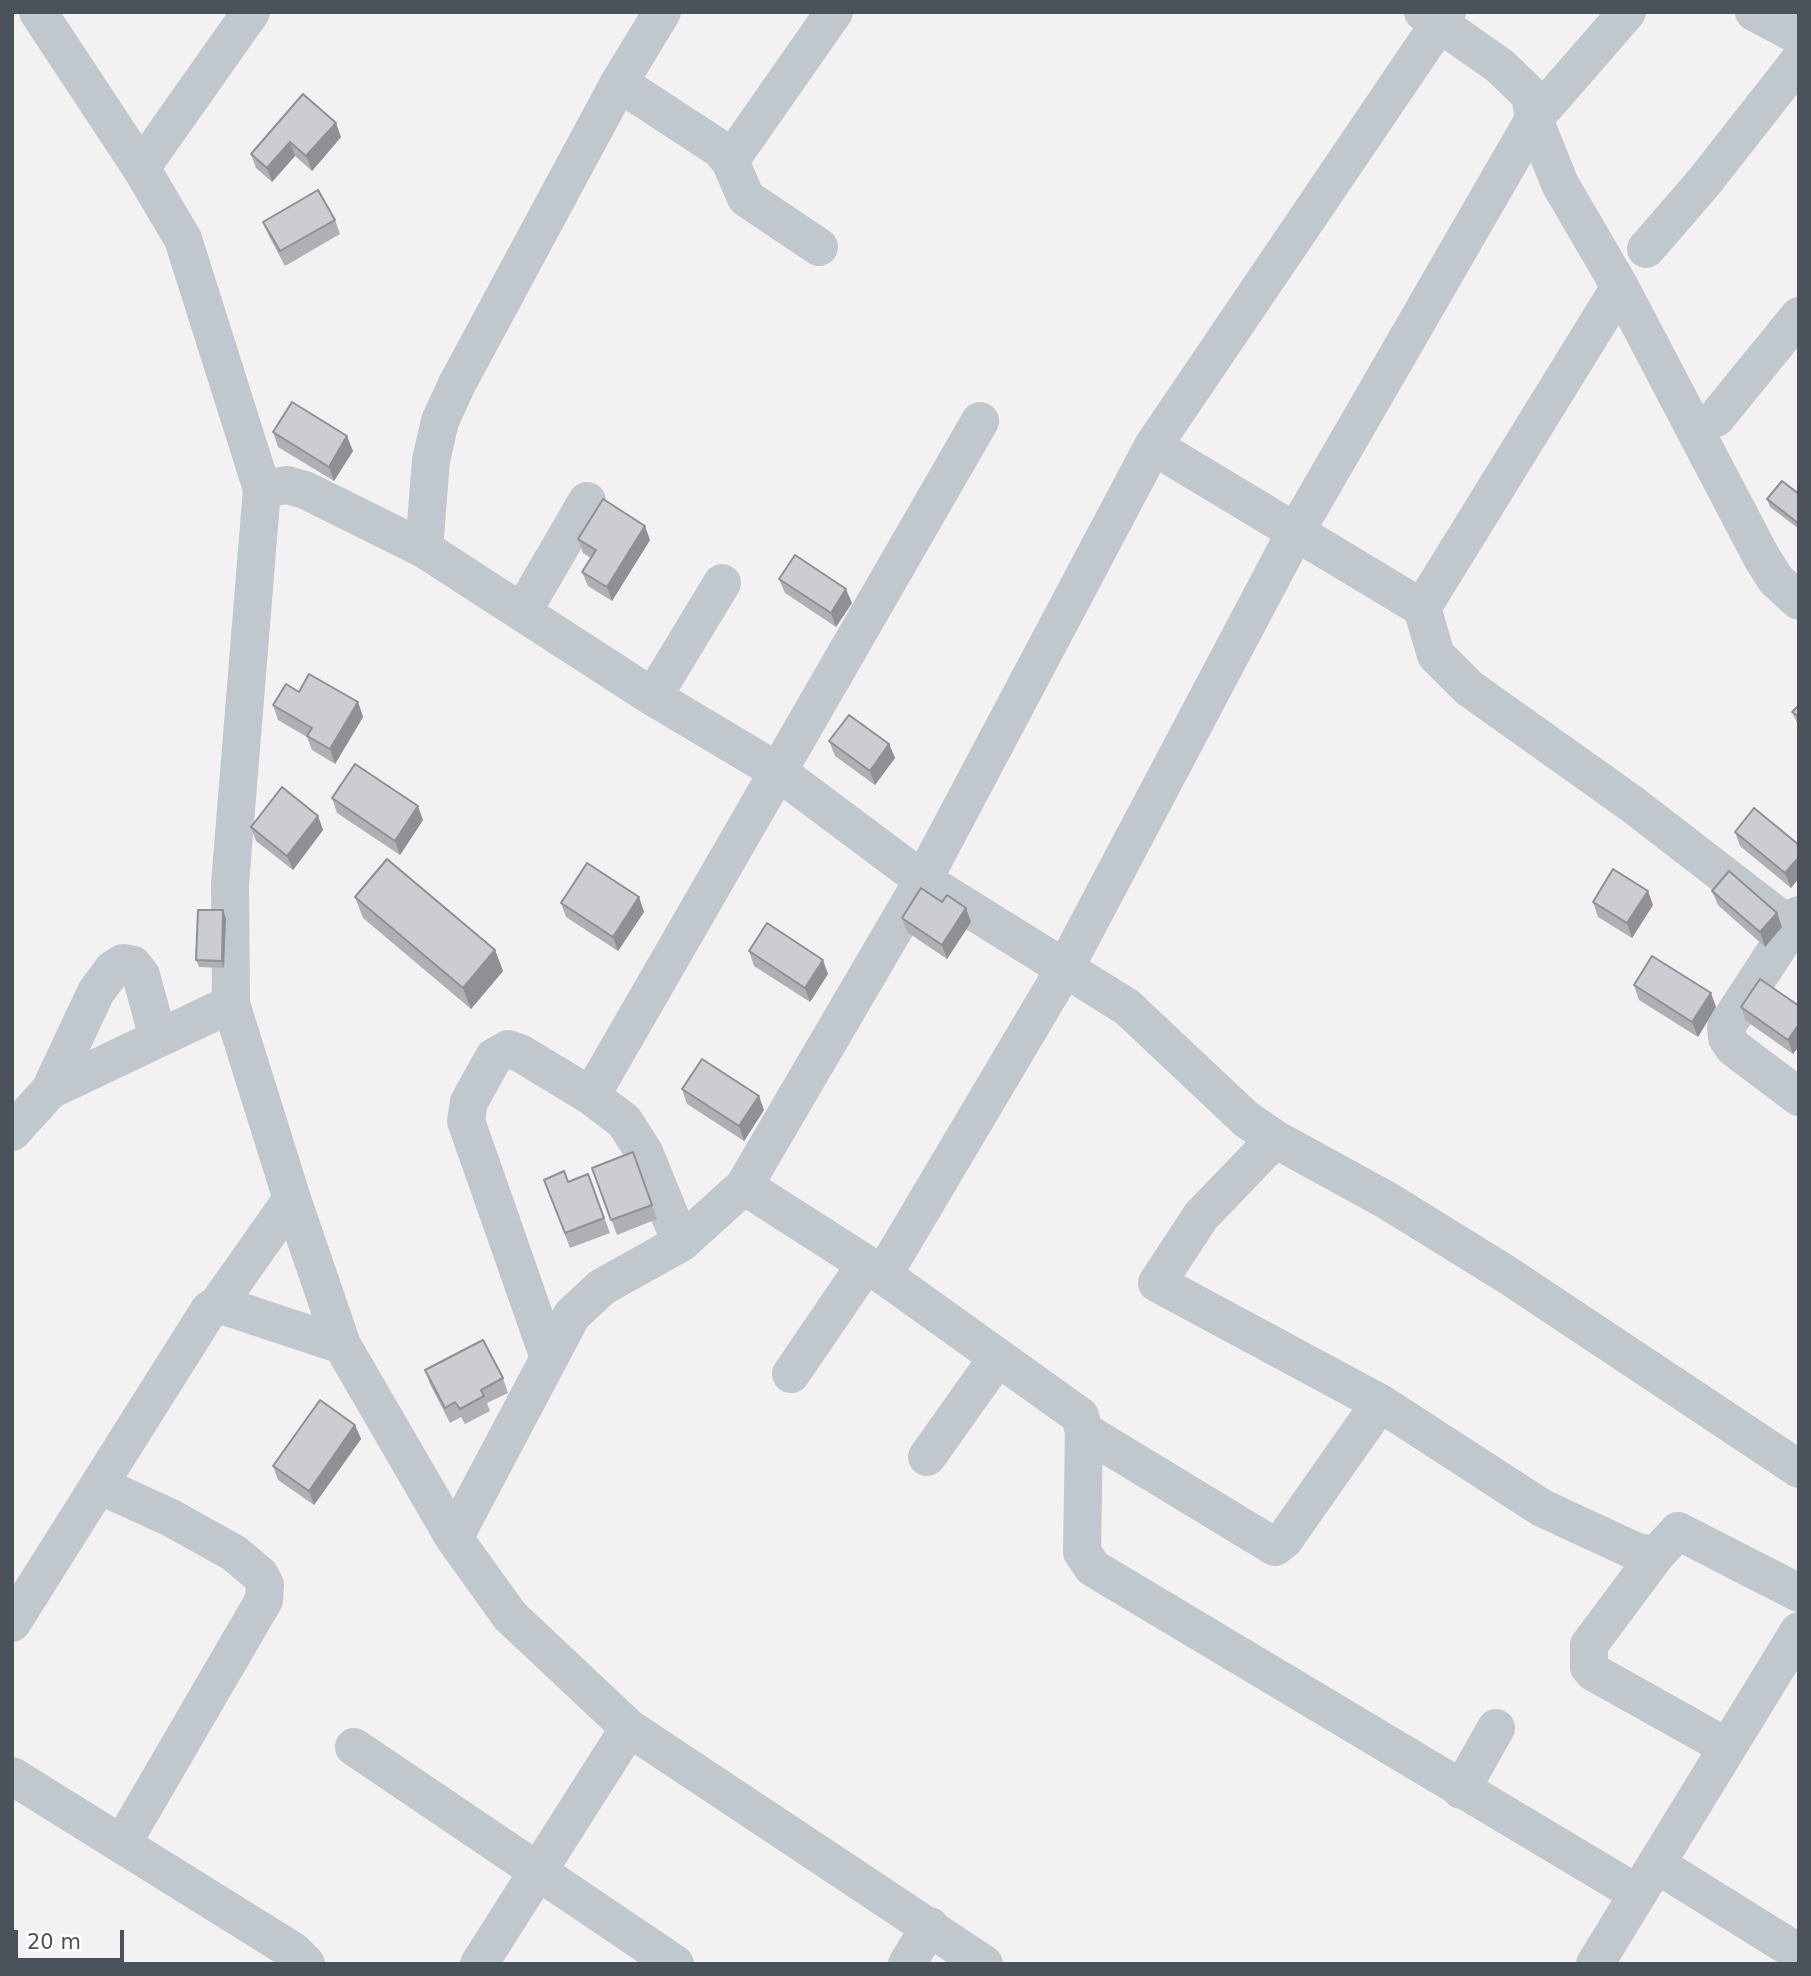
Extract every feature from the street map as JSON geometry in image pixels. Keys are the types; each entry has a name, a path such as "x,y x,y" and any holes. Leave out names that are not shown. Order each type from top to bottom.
{"street":[{"path":"141,168 251,12"},
{"path":"424,549 430,460 440,421 457,384 619,83 663,12"},
{"path":"730,161 834,12"},
{"path":"791,1374 874,1270 1065,968 1295,533 1534,118 1627,12"},
{"path":"1754,12 1799,36"},
{"path":"454,1538 572,1315 602,1287 681,1243 744,1186 923,880 1153,446 1436,16 1521,84 1530,95 1534,118 1560,184 1620,287 1762,558 1776,580 1799,601"},
{"path":"53,19 183,239 262,489 230,884 231,1004 292,1199 342,1345 454,1538 510,1616 629,1728 984,1964"},
{"path":"1646,249 1704,182 1799,61"},
{"path":"619,83 701,134 730,161 746,198 819,247"},
{"path":"1422,608 1620,287"},
{"path":"1716,418 1799,316"},
{"path":"590,1096 980,421"},
{"path":"1153,446 1422,608 1436,655 1469,688 1794,921 1726,1027 1727,1038 1734,1048 1799,1097"},
{"path":"262,489 286,485 305,490 424,549 653,697 777,771 923,880 1128,1007 1245,1119 1275,1139 1388,1201 1509,1276 1799,1469"},
{"path":"523,611 587,501"},
{"path":"653,697 722,583"},
{"path":"12,1132 96,992 113,969 123,963 133,965 141,975 158,1038"},
{"path":"34,1094 231,1004"},
{"path":"549,1358 466,1121 467,1110 494,1057 508,1049 520,1053 590,1096 624,1121 639,1143 681,1243"},
{"path":"1275,1139 1202,1216 1157,1283 1380,1403 1542,1508 1637,1552 1656,1555"},
{"path":"744,1186 874,1270 1080,1416 1084,1431 1082,1552 1086,1562 1461,1790 1799,1953"},
{"path":"12,1623 209,1310 218,1304 292,1199"},
{"path":"218,1304 342,1345"},
{"path":"928,1457 998,1357"},
{"path":"1084,1431 1275,1547 1284,1540 1380,1403"},
{"path":"99,1485 172,1518 234,1553 260,1575 265,1586 264,1600 122,1844"},
{"path":"1727,1748 1593,1672 1589,1667 1588,1645 1656,1555 1678,1531 1799,1593"},
{"path":"1595,1964 1796,1641"},
{"path":"479,1964 537,1868 629,1728"},
{"path":"1461,1790 1496,1728"},
{"path":"354,1747 537,1868 675,1964"},
{"path":"12,1776 293,1951 306,1964"},
{"path":"907,1964 930,1926"}],"building":[{"path":"303,94 336,123 306,156 290,142 267,168 251,154"},
{"path":"318,190 335,220 280,251 263,222"},
{"path":"292,402 347,436 329,467 273,432"},
{"path":"1782,481 1799,494 1798,523 1767,499"},
{"path":"603,499 645,526 607,587 582,572 596,550 578,539"},
{"path":"795,555 846,589 831,613 779,579"},
{"path":"309,674 358,702 330,749 307,736 312,728 273,705 286,684 299,692"},
{"path":"1799,705 1799,717 1792,712"},
{"path":"849,715 889,744 870,771 829,741"},
{"path":"355,764 418,806 395,841 332,798"},
{"path":"282,787 318,816 287,856 251,827"},
{"path":"1754,808 1799,845 1799,857 1785,873 1735,832"},
{"path":"387,859 495,950 463,988 355,897"},
{"path":"587,863 639,897 613,937 561,903"},
{"path":"1613,869 1648,891 1627,923 1593,902"},
{"path":"1729,871 1777,913 1760,932 1712,891"},
{"path":"921,888 942,902 947,895 966,908 942,945 902,918"},
{"path":"198,910 223,910 222,961 196,960"},
{"path":"767,923 823,960 805,988 749,951"},
{"path":"1652,956 1711,993 1692,1022 1634,985"},
{"path":"1760,979 1799,1006 1799,1024 1788,1040 1741,1007"},
{"path":"702,1059 759,1096 739,1126 682,1089"},
{"path":"633,1152 652,1205 611,1220 592,1168"},
{"path":"564,1171 568,1182 588,1174 604,1218 565,1233 544,1180"},
{"path":"483,1340 503,1378 481,1390 484,1396 460,1409 455,1402 445,1408 425,1370"},
{"path":"320,1400 355,1425 309,1491 273,1466"}]}
